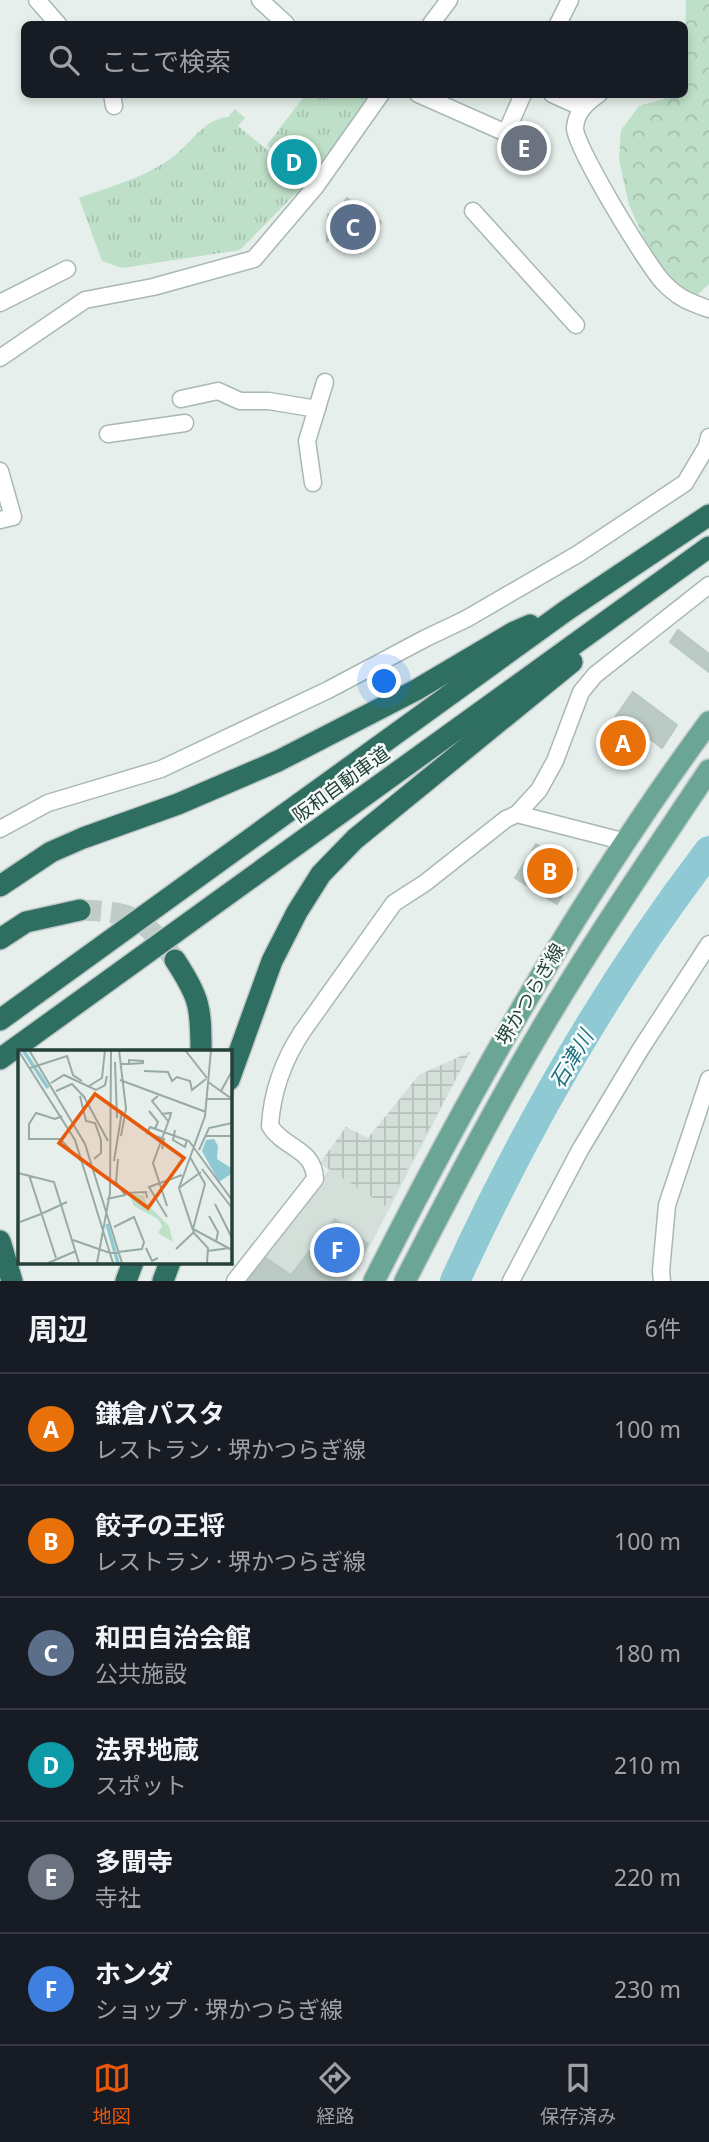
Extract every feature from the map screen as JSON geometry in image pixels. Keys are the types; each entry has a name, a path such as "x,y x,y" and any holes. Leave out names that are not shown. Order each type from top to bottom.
{"highway":[{"name":"阪和自動車道","path":"0,1020 568,610 709,515"},
{"name":"阪和自動車道","path":"0,1059 709,549"},
{"path":"231,1074 272,961 297,912 321,874 355,839 709,549"},
{"path":"0,886 51,852 178,804 278,761 416,690 514,632 568,610"},
{"path":"0,939 26,922 80,910"},
{"path":"175,960 191,984 201,1010 201,1050"},
{"path":"0,1241 12,1281"},
{"path":"126,1281 132,1264"},
{"path":"163,1281 169,1264"}],"main road":[{"name":"堺かつらぎ線","path":"374,1281 428,1175 515,1017 626,842 709,722"},
{"name":"堺かつらぎ線","path":"405,1281 479,1139 539,1033 615,911 709,770"}],"street":[{"path":"37,0 55,21"},
{"path":"260,0 283,21"},
{"path":"433,21 449,0"},
{"path":"560,21 570,0"},
{"path":"0,358 85,300 153,287 254,259 316,186 378,98"},
{"path":"427,98 506,133 521,98"},
{"path":"561,98 583,108"},
{"path":"594,98 579,112 575,131 623,224 662,281 684,301 709,309"},
{"path":"473,211 576,325"},
{"path":"0,303 68,269"},
{"path":"313,483 307,442 325,382"},
{"path":"181,399 218,391 240,401 269,401 317,409"},
{"path":"108,434 184,423"},
{"path":"0,830 48,803 161,769 328,690 466,619 578,554 685,483 707,446 709,437"},
{"path":"0,471 13,517 0,520"},
{"path":"235,1281 315,1179 315,1167 309,1158 274,1133 270,1126 279,1074 289,1052 394,903 425,883 506,819 517,814 539,790 555,761 581,691 595,675 709,585"},
{"path":"517,814 626,842"},
{"path":"511,1281 580,1150 640,1050 709,944"},
{"path":"662,1281 660,1271 667,1205 709,1079"}],"shaded area":[{"path":"470,1052 352,1281 251,1281 247,1276 329,1170 320,1163 346,1127 368,1138 419,1075"},
{"path":"470,1052 387,1207 320,1163 346,1127 368,1138 419,1075"}],"green space":[{"path":"686,0 709,0 709,284 692,300 655,263 629,205 619,160 621,130 639,106 664,98 688,98 688,21 686,21"},
{"path":"303,98 370,98 311,179 267,145"},
{"path":"235,109 245,118 238,126 308,183 304,189 294,195 240,250 122,268 102,261 79,198 157,167 180,151 207,125 228,117"}],"building":[{"path":"347,198 381,222 360,253 334,235 327,241 328,215 339,211"},
{"path":"678,630 709,654 709,672 670,642"},
{"path":"633,692 677,725 662,748 640,731 625,751 611,741 619,729 611,723"},
{"path":"536,844 578,869 557,904 515,878"},
{"path":"335,1219 368,1244 346,1281 248,1281 266,1258 291,1275"}],"waterway":[{"name":"石津川","path":"455,1281 539,1113 570,1059 636,953 709,851"}],"tunnel":[{"path":"80,910 111,912 134,918 152,932 172,956"}],"place":[{"name":"多聞寺","path":"524,148"},
{"name":"法界地蔵","path":"294,162"},
{"name":"和田自治会館","path":"353,227"},
{"name":"鎌倉パスタ","path":"623,743"},
{"name":"餃子の王将","path":"550,871"},
{"name":"ホンダ","path":"337,1250"}]}
